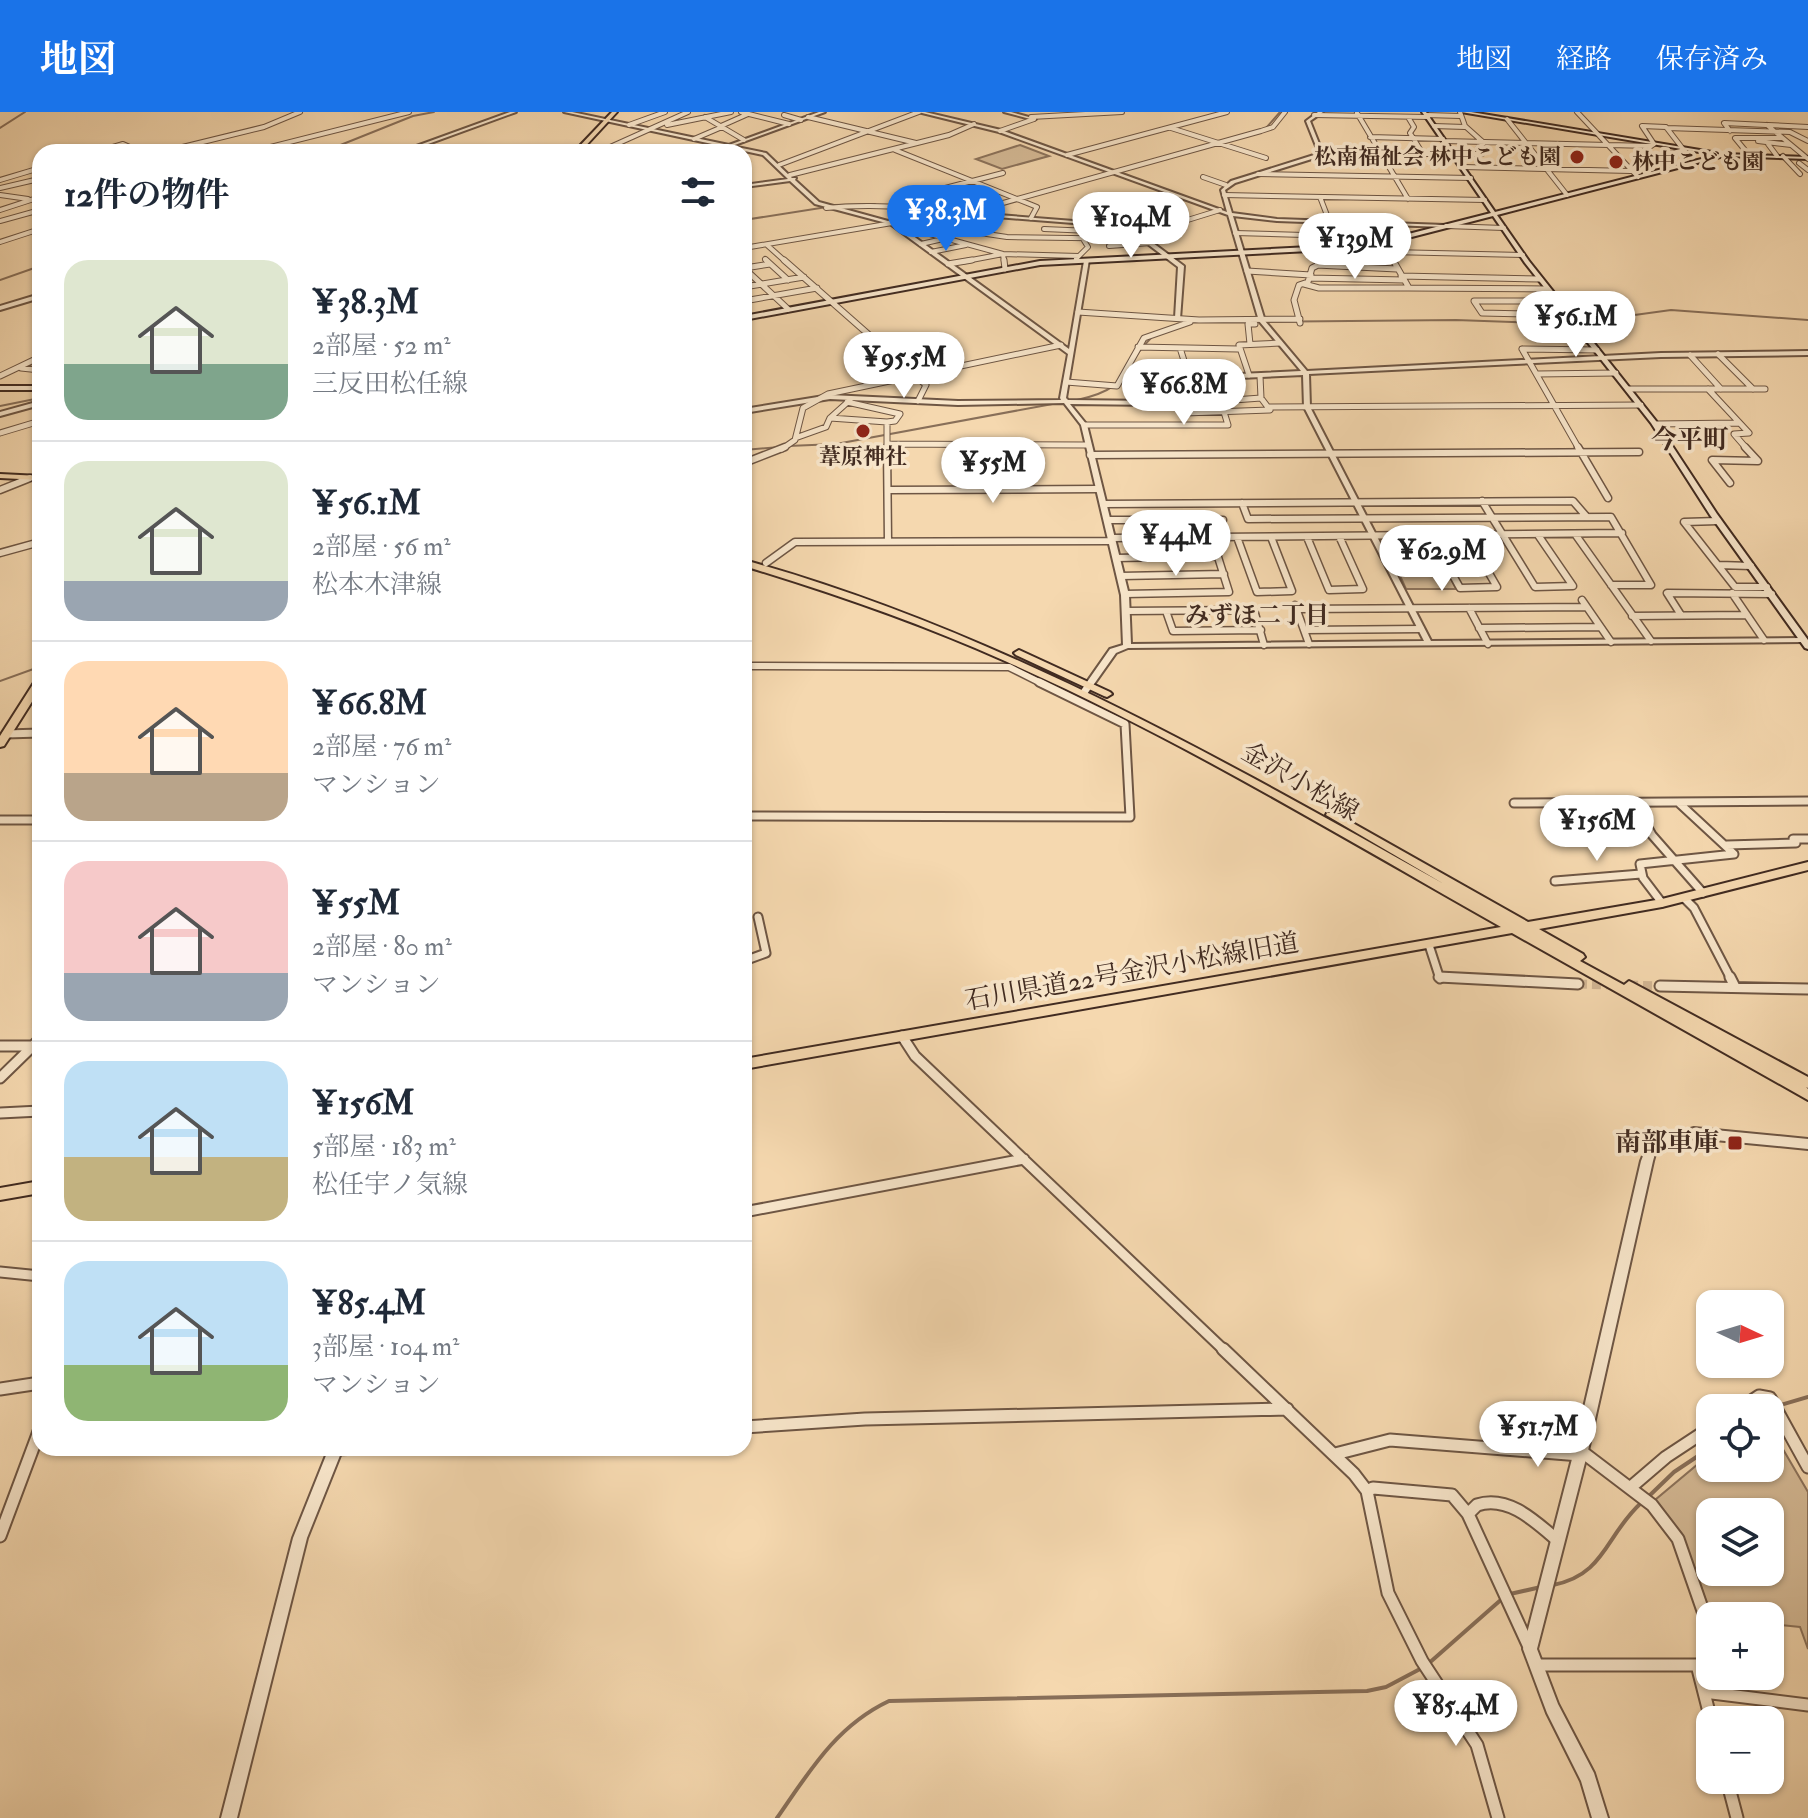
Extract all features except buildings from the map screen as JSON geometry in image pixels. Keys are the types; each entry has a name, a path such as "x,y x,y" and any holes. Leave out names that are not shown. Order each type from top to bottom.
{"main road":[{"path":"585,144 615,112"},
{"path":"1461,115 1485,114 1724,155 1808,159"},
{"path":"1426,115 1547,289 1655,424 1718,521 1806,643"},
{"path":"1490,207 1509,210 1724,155"},
{"path":"752,316 1032,264 1050,258 1116,260 1341,249 1383,243 1479,217 1490,207"},
{"path":"1501,224 1509,210"},
{"path":"1479,217 1501,224"},
{"path":"0,388 32,388"},
{"path":"0,474 32,476"},
{"path":"0,474 30,478"},
{"name":"金沢小松線","path":"752,559 946,623 1078,689 1212,757 1808,1095"},
{"name":"金沢小松線","path":"752,565 826,587 940,628 1252,771 1623,983 1808,1083"},
{"path":"3,739 32,694"},
{"name":"石川県道22号金沢小松線旧道","path":"752,1063 1662,903 1808,866"},
{"path":"0,1194 32,1188"}],"street":[{"path":"195,144 264,127 300,112"},
{"path":"282,144 409,112"},
{"path":"424,144 514,112"},
{"path":"566,112 719,144"},
{"path":"662,126 687,112 705,117 744,140"},
{"path":"618,144 662,126 731,112"},
{"path":"741,112 789,124"},
{"path":"694,139 753,112"},
{"path":"758,117 765,112"},
{"path":"734,144 819,112"},
{"path":"779,165 920,112 1000,131 1229,214 1277,220 1445,226 1501,224"},
{"path":"1006,112 1032,118 1122,112"},
{"path":"1067,155 1227,112"},
{"path":"825,207 977,209 1273,127 1285,112"},
{"path":"1319,154 1308,121 1311,115 1321,112"},
{"path":"1577,112 1638,177"},
{"path":"629,125 662,113 688,121"},
{"path":"721,113 737,119"},
{"path":"778,120 786,114 917,144"},
{"path":"1358,114 1379,155 1408,199"},
{"path":"1311,115 1461,115"},
{"path":"1442,120 1461,115"},
{"path":"1461,115 1465,127 1484,143"},
{"path":"1408,117 1414,127 1410,133 1423,154"},
{"path":"1000,131 1032,118"},
{"path":"1507,119 1567,195"},
{"path":"1730,131 1724,123 1766,125"},
{"path":"752,184 792,177 917,144 974,124"},
{"path":"1799,163 1808,159 1767,125 1808,127"},
{"path":"1434,126 1465,127"},
{"path":"1654,144 1642,126 1796,133 1808,144"},
{"path":"1171,128 1266,158"},
{"path":"1667,128 1684,149 1656,157 1667,170"},
{"path":"1370,137 1524,144 1654,144"},
{"path":"1754,138 1768,144 1808,144"},
{"path":"1749,155 1735,139 1782,138"},
{"path":"1203,177 1226,185 1319,154 1482,154 1478,148 1484,143"},
{"path":"1768,144 1798,173 1808,170"},
{"path":"894,149 1037,207 1031,218"},
{"path":"752,151 779,165 825,207 961,232 1091,238 1110,244 1151,243"},
{"path":"1782,158 1799,163 1808,170"},
{"path":"1463,167 1631,171"},
{"path":"0,180 32,170"},
{"path":"23,173 32,176"},
{"path":"926,212 899,200 1003,173"},
{"path":"1258,174 1471,178"},
{"path":"0,188 32,180"},
{"path":"1226,185 1224,195 1229,214 1263,322 1306,374 1307,407 1429,644"},
{"path":"1224,195 1408,199 1490,207"},
{"path":"1,196 30,200"},
{"path":"1320,197 1338,236 1347,266"},
{"path":"0,210 30,200"},
{"path":"867,216 883,206"},
{"path":"1072,261 1088,247 1141,237 1220,210"},
{"path":"919,231 944,211"},
{"path":"0,221 32,212"},
{"path":"752,247 926,212 1112,225 1141,237 1173,257 1181,266 1178,318"},
{"path":"972,232 988,214"},
{"path":"937,218 995,225 986,233"},
{"path":"1032,264 1037,237 1044,229 1046,219"},
{"path":"891,221 1070,353"},
{"path":"1091,238 1092,222"},
{"path":"1044,229 1091,231"},
{"path":"1067,230 1067,238"},
{"path":"906,233 919,231 948,238 978,259"},
{"path":"0,242 32,232"},
{"path":"921,244 961,232"},
{"path":"1235,233 1338,236"},
{"path":"1286,234 1291,251"},
{"path":"931,252 973,245 1001,236"},
{"path":"1050,238 1050,258"},
{"path":"1083,239 1088,247"},
{"path":"1383,243 1409,288"},
{"path":"1110,244 1116,260"},
{"path":"767,245 926,385 918,401"},
{"path":"973,245 1003,254"},
{"path":"1078,312 1199,320 1300,321 1294,300 1299,285 1311,276 1312,268 1320,264 1320,250"},
{"path":"1390,252 1523,255"},
{"path":"1003,254 1005,269"},
{"path":"948,264 1003,254 1050,258 1079,256"},
{"path":"1063,401 1087,261"},
{"path":"752,266 768,262 788,280"},
{"path":"1316,265 1397,269"},
{"path":"1336,267 1337,278"},
{"path":"1247,271 1337,278 1540,279"},
{"path":"752,275 788,309"},
{"path":"752,286 804,277"},
{"path":"1304,284 1319,288 1547,289"},
{"path":"752,300 817,288"},
{"path":"0,308 32,298"},
{"path":"1557,301 1474,301 1482,313 1569,315"},
{"path":"1066,382 1117,386 1146,338 1199,320"},
{"path":"1250,344 1248,324 1263,322"},
{"path":"1238,349 1239,345 1280,343"},
{"path":"752,410 1061,345"},
{"path":"1141,347 1238,349"},
{"path":"1133,380 1155,378 1157,371 1187,370 1180,348"},
{"path":"1238,349 1249,375"},
{"path":"1597,350 1522,349 1608,498"},
{"path":"798,437 803,408 820,397 851,400 1158,403 1211,383 1249,375 1690,355 1808,353"},
{"path":"1718,354 1753,389"},
{"path":"1690,355 1721,389"},
{"path":"0,376 32,361"},
{"path":"18,367 32,369"},
{"path":"1537,374 1616,373"},
{"path":"1260,376 1261,398 1270,410 1184,413 1179,404 1261,398"},
{"path":"1628,389 1765,389"},
{"path":"1708,389 1749,433 1734,434 1758,461 1712,460 1730,483"},
{"path":"752,460 826,427 830,418 851,400"},
{"path":"830,418 887,422 895,421 900,414 851,400"},
{"path":"1063,401 1084,425 1125,594 1127,646"},
{"path":"0,414 32,405"},
{"path":"1268,407 1641,405"},
{"path":"1084,425 1228,425 1224,412"},
{"path":"887,422 888,541"},
{"path":"0,433 32,423"},
{"path":"1655,424 1739,423"},
{"path":"889,444 1088,445"},
{"path":"1090,455 1639,452"},
{"path":"0,490 30,478"},
{"path":"888,490 1098,489"},
{"path":"1482,501 1535,587 1573,586 1538,535"},
{"path":"1103,504 1573,501 1586,516"},
{"path":"1200,503 1206,520"},
{"path":"1242,503 1248,519"},
{"path":"1239,519 1611,517 1651,585 1611,585"},
{"path":"1108,520 1223,520"},
{"path":"1718,521 1684,522 1735,587 1769,591"},
{"path":"766,563 795,542 1622,533"},
{"path":"1575,534 1651,641"},
{"path":"1431,536 1460,588 1497,587 1467,535"},
{"path":"1307,537 1329,590 1363,589 1339,536"},
{"path":"1237,537 1257,592 1292,591 1271,537"},
{"path":"1125,594 1229,592 1212,538"},
{"path":"0,553 32,544"},
{"path":"1384,556 1440,555"},
{"path":"1116,558 1218,556"},
{"path":"1719,565 1751,566"},
{"path":"1121,576 1224,574"},
{"path":"1681,615 1667,593 1769,591"},
{"path":"1732,593 1764,640"},
{"path":"1309,644 1296,607 1469,608 1584,603 1611,642"},
{"path":"1469,608 1488,644"},
{"path":"1126,611 1254,610 1264,645"},
{"path":"1166,611 1173,631 1261,630"},
{"path":"1632,616 1747,615"},
{"path":"1479,628 1600,627"},
{"path":"1305,630 1421,629"},
{"path":"1078,689 1113,651 1127,646 1764,640 1806,643"},
{"path":"752,666 1009,667 1078,689 1125,724 1130,817 752,816"},
{"path":"3,739 32,734"},
{"path":"1514,803 1808,801"},
{"path":"1662,903 1641,874 1640,864 1646,861 1730,857 1734,854 1679,802"},
{"path":"1634,803 1652,835 1703,893"},
{"path":"0,820 32,820"},
{"path":"1727,845 1808,839"},
{"path":"1555,881 1641,874"},
{"path":"1684,898 1694,908 1735,987"},
{"path":"752,958 766,953 758,917"},
{"path":"1429,945 1440,980 1578,984"},
{"path":"1660,986 1808,989"},
{"path":"902,1036 915,1056 1335,1454 1367,1491 1388,1593 1425,1666 1477,1745 1498,1818"},
{"path":"0,1046 32,1045"},
{"path":"0,1078 32,1050"},
{"path":"0,1113 32,1111"},
{"path":"1530,1649 1581,1453 1653,1144 1694,1133 1808,1144"},
{"path":"752,1210 1024,1159"},
{"path":"0,1272 32,1275"},
{"path":"0,1389 32,1384"},
{"path":"752,1426 865,1419 1287,1409"},
{"path":"1784,1423 1808,1467"},
{"path":"1635,1491 1666,1457 1696,1437"},
{"path":"1335,1454 1390,1440 1581,1453 1652,1505 1678,1539 1700,1602"},
{"path":"0,1536 32,1450"},
{"path":"229,1818 300,1538 333,1456"},
{"path":"1367,1491 1384,1489 1452,1495 1468,1514 1530,1649 1552,1708 1583,1765 1600,1818"},
{"path":"1468,1514 1476,1506 1503,1503 1535,1519 1557,1540"},
{"path":"1536,1665 1696,1663"},
{"path":"1708,1706 1704,1692 1808,1705"},
{"path":"1731,1794 1737,1818"}],"shaded area":[{"path":"1020,145 1049,156 1002,169 976,159"},
{"path":"1396,567 1445,567 1456,589 1406,589"},
{"path":"1784,1451 1808,1492 1808,1649 1800,1627 1784,1625 1784,1602 1707,1602 1701,1586 1784,1586 1784,1498 1696,1498 1696,1573 1682,1534 1655,1500 1696,1466 1696,1482 1784,1482"}],"waterway":[{"path":"0,128 25,112"},
{"path":"343,144 413,116 434,112"},
{"path":"1267,127 1280,112"},
{"path":"834,205 875,204"},
{"path":"752,219 827,207"},
{"path":"0,280 32,269"},
{"path":"1256,322 1456,320 1569,324 1671,310 1808,320"},
{"path":"1077,400 1116,384 1151,338"},
{"path":"0,406 32,400"},
{"path":"788,446 836,444 1058,403"},
{"path":"752,449 780,447"},
{"path":"0,681 32,670"},
{"path":"1784,1404 1808,1397"},
{"path":"1647,1498 1674,1472 1696,1457"},
{"path":"1553,1585 1584,1573 1641,1503"},
{"path":"1510,1594 1541,1587"},
{"path":"1428,1664 1503,1598"},
{"path":"777,1818 813,1767 839,1737 870,1711 889,1701 1367,1691 1386,1687 1422,1668"}],"tunnel":[{"path":"1578,984 1611,985"},
{"path":"1629,985 1660,986"}],"place":[{"name":"松南福祉会 林中こども園","path":"1577,157"},
{"name":"林中こども園","path":"1616,162"},
{"name":"葦原神社","path":"863,431"},
{"name":"南部車庫","path":"1735,1143"}],"district":[{"name":"今平町","path":"1690,440"},
{"name":"みずほ二丁目","path":"1257,615"}]}
